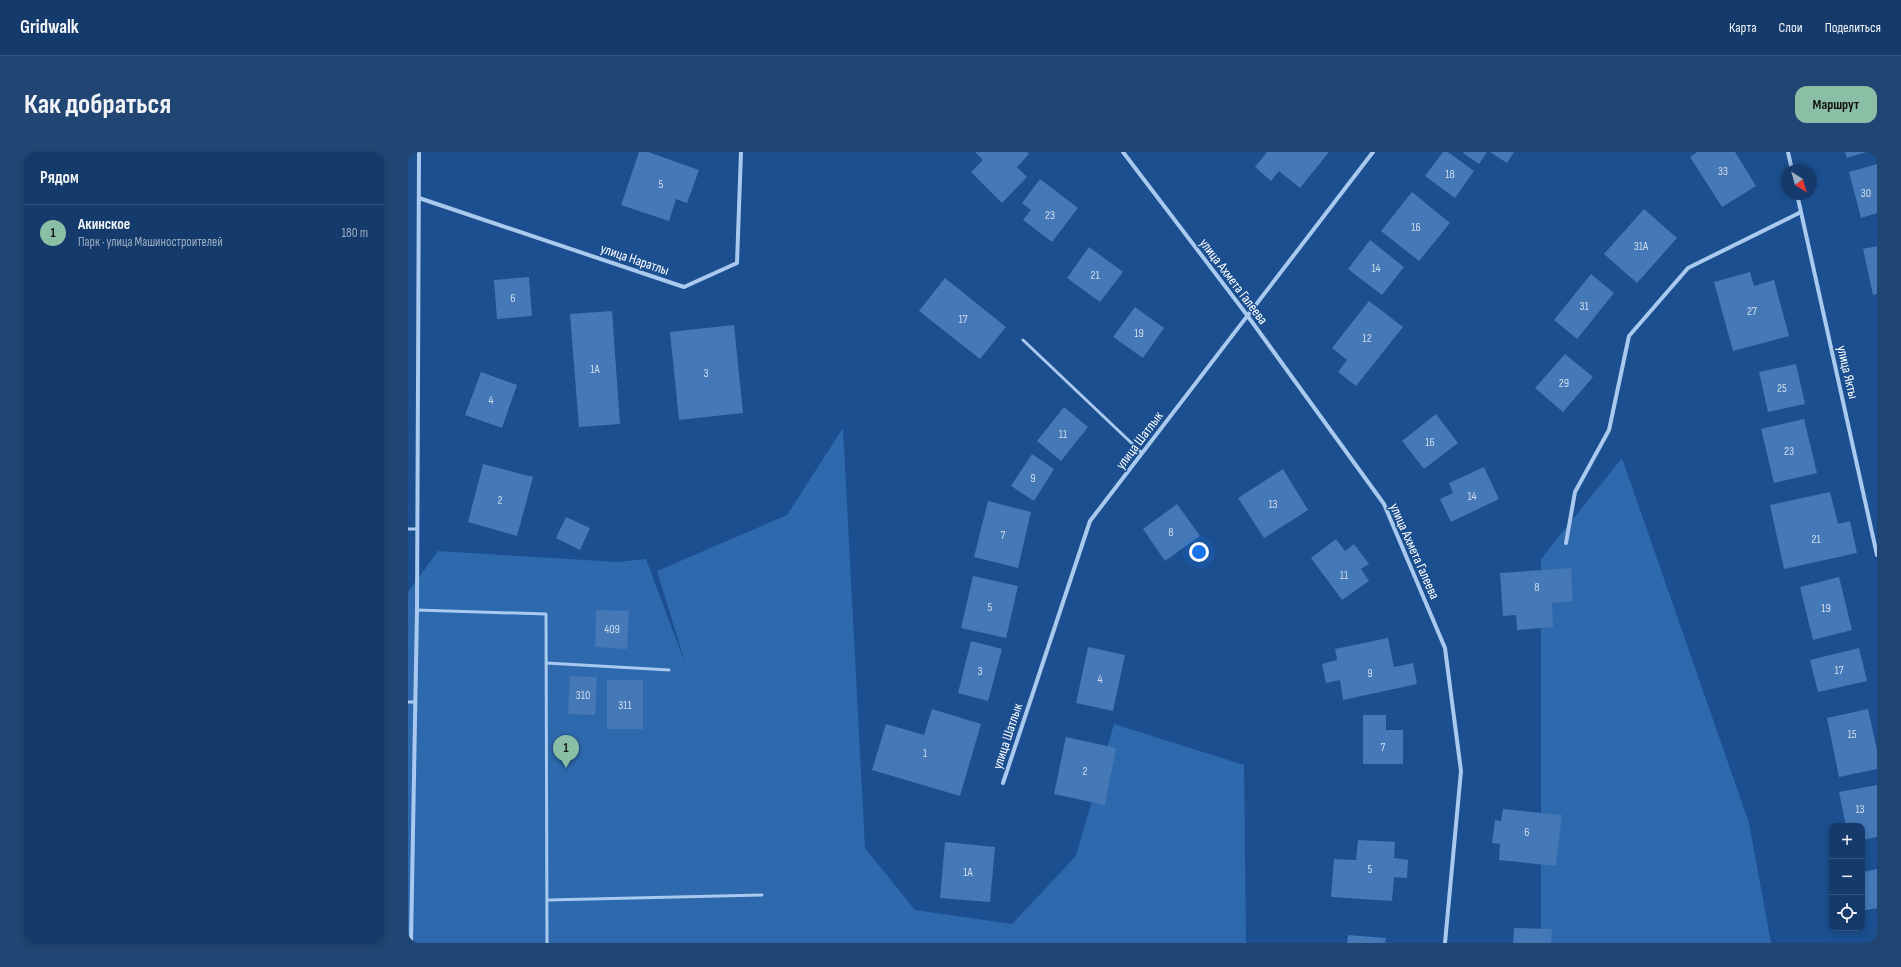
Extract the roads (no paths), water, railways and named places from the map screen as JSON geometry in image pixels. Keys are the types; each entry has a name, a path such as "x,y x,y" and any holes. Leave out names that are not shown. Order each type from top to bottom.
{"street":[{"path":"411,943 417,610 416,529 419,152"},
{"name":"улица Наратлы","path":"419,198 684,287 737,263 741,152"},
{"name":"улица Ахмета Галеева","path":"1123,152 1246,315 1384,504 1445,648 1461,771 1445,943"},
{"name":"улица Шатлык","path":"1003,783 1090,521 1246,315 1373,152"},
{"path":"1788,152 1791,164"},
{"name":"улица Якты","path":"1798,200 1877,555"},
{"path":"1566,543 1575,492 1609,430 1629,336 1688,268 1801,212"}],"lane":[{"path":"1023,340 1142,453"},
{"path":"408,529 416,529"},
{"path":"417,610 546,614 547,943"},
{"path":"546,663 669,670"},
{"path":"408,702 415,702"},
{"path":"548,900 762,895"}],"place":[{"name":"Акинское","path":"566,768"}]}
